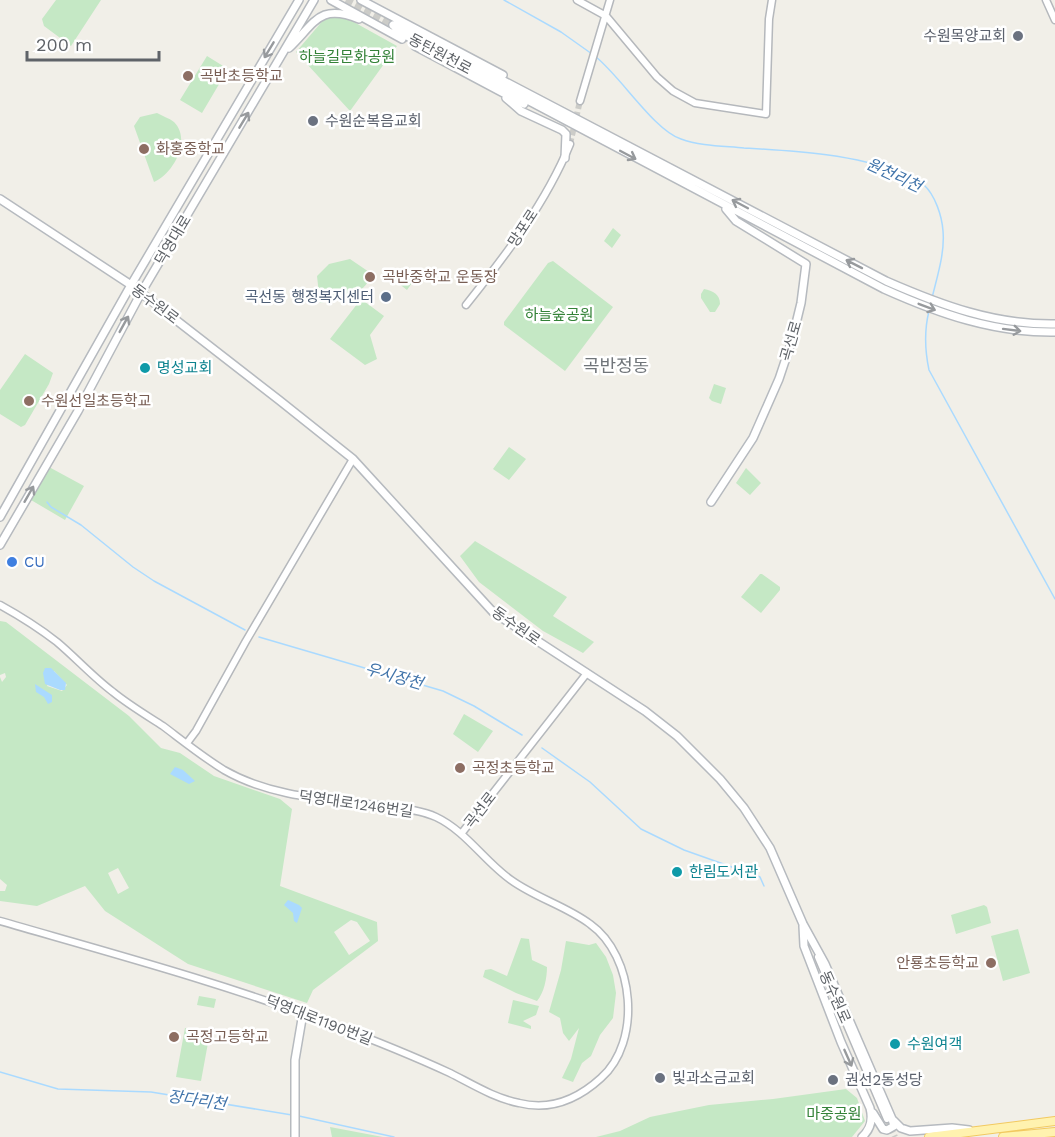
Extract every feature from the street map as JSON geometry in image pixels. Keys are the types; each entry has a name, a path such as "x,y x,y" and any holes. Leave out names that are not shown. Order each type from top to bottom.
{"main road":[{"name":"덕영대로","path":"0,517 130,285 299,0"},
{"name":"덕영대로","path":"0,545 78,411 141,293 314,0"},
{"path":"331,0 365,18 375,26"},
{"path":"361,0 568,110 604,132"},
{"path":"283,54 324,15 343,13 375,26 538,111 601,140"},
{"name":"동탄원천로","path":"393,25 401,27 604,132 886,281 971,318 921,305 884,289 399,32 393,25"},
{"path":"495,88 521,111 562,130 566,134 565,158"},
{"name":"동수원로","path":"0,200 141,293 353,459 493,612 645,711 677,736 720,779 744,808 770,848 803,924"},
{"name":"곡선로","path":"711,502 753,438 779,379 801,303 806,264 736,221 723,205"},
{"path":"971,318 1055,324"},
{"path":"971,318 1016,331 1055,332"},
{"path":"803,924 825,964 894,1126 887,1130 883,1130 870,1108 841,1042 804,946 803,924"},
{"path":"295,1135 295,1060 303,1013"},
{"path":"862,1137 871,1126 870,1108"},
{"path":"890,1119 901,1128 910,1131 952,1128 974,1130"},
{"path":"928,1137 1055,1121"},
{"path":"1003,1137 1055,1132"}],"street":[{"path":"577,0 606,16 657,77 673,91 695,103 765,114 771,0"},
{"path":"580,101 610,0"},
{"path":"1046,0 1055,20"},
{"name":"망포로","path":"466,305 502,261 560,171 570,144"},
{"path":"187,744 353,459"},
{"name":"덕영대로1246번길","path":"0,605 33,624 114,693 226,771 286,794 405,809 436,817 461,834 510,880 591,924 604,937 613,951 623,976 629,1007 626,1038 619,1058"},
{"name":"곡선로","path":"461,834 587,673"},
{"name":"덕영대로1190번길","path":"0,921 259,997 436,1067 490,1093 518,1103 540,1106 566,1102 580,1095 605,1075 619,1058"}],"green space":[{"path":"56,0 101,0 71,46 44,26 42,19"},
{"name":"하늘길문화공원","path":"343,16 397,46 350,111 296,52 325,18"},
{"path":"207,56 228,69 202,113 180,100"},
{"path":"157,113 170,119 179,129 181,147 168,172 154,182 134,126 140,117"},
{"path":"613,228 621,235 612,248 604,241"},
{"path":"350,259 372,274 368,282 357,293 320,303 317,276 329,264"},
{"name":"하늘숲공원","path":"553,261 613,307 565,371 504,325 548,263"},
{"path":"400,269 414,280 407,290 393,279"},
{"path":"704,289 713,292 719,298 720,304 715,312 710,312 701,298"},
{"path":"361,299 384,316 370,335 377,359 365,365 330,339"},
{"path":"25,354 53,373 25,425 21,427 0,414 0,390"},
{"path":"714,384 726,388 721,404 709,398"},
{"path":"509,447 526,459 509,480 493,469"},
{"path":"49,467 84,486 65,520 31,500"},
{"path":"746,468 761,483 750,495 736,483"},
{"path":"475,541 567,597 553,616 594,642 583,653 543,631 479,582 460,556"},
{"path":"760,574 780,587 761,613 741,597"},
{"path":"0,621 6,622 129,716 161,748 180,753 214,776 280,799 292,809 280,886 377,922 378,941 313,990 307,1003 188,964 105,911 85,886 37,906 0,901 0,891 5,891 7,885 0,879 0,677 2,682 6,677 5,673 0,675","holes":["54,671 67,685 62,691 47,686","118,868 129,888 118,894 108,873","351,920 357,922 370,941 349,955 334,932"]},
{"path":"464,714 493,731 478,752 453,734"},
{"path":"984,905 987,907 991,923 956,934 951,915"},
{"path":"1018,929 1030,973 1003,981 991,936"},
{"path":"521,938 529,939 532,960 547,967 545,985 537,1001 483,977 485,970 491,969 507,976"},
{"path":"566,941 589,945 596,943 606,957 613,975 616,993 613,1018 600,1035 591,1056 582,1063 573,1082 562,1078 571,1059 579,1028 569,1041 563,1033 560,1018 549,1012 561,970"},
{"path":"199,996 216,999 214,1008 197,1005"},
{"path":"513,1000 539,1006 536,1015 523,1021 531,1026 531,1029 508,1023"},
{"path":"185,1028 210,1032 201,1081 176,1077"},
{"name":"마중공원","path":"846,1089 857,1098 865,1121 852,1137 596,1137 620,1131 650,1117 709,1105"},
{"path":"330,1127 383,1137 332,1137"}],"water":[{"path":"45,668 51,668 66,683 65,690 45,684 43,673"},
{"path":"35,684 52,695 52,702 48,704 44,697 36,692"},
{"path":"175,767 183,770 195,781 189,784 170,774"},
{"path":"288,900 302,908 297,923 294,921 293,913 284,905"}],"waterway":[{"name":"원천리천","path":"504,0 561,32 592,54"},
{"name":"원천리천","path":"596,57 660,125 681,139 712,145 803,152 844,158 882,167 922,183 935,200 943,231 942,256 932,298"},
{"name":"원천리천","path":"929,311 926,326 929,370 1055,599"},
{"name":"우시장천","path":"47,502 154,581 245,630"},
{"name":"우시장천","path":"259,637 443,691 474,706 522,735"},
{"name":"우시장천","path":"542,748 590,782 641,829 684,850 760,877 764,886"},
{"name":"장다리천","path":"0,1072 58,1089 151,1092 292,1115"},
{"name":"장다리천","path":"299,1116 394,1137"}],"tunnel":[{"path":"346,0 393,25"},
{"path":"570,144 580,101"},
{"path":"887,1119 895,1137"}],"place":[{"name":"수원목양교회","path":"1018,36"},
{"name":"곡반초등학교","path":"188,76"},
{"name":"수원순복음교회","path":"313,121"},
{"name":"화홍중학교","path":"144,149"},
{"name":"곡반중학교 운동장","path":"370,277"},
{"name":"곡선동 행정복지센터","path":"386,297"},
{"name":"명성교회","path":"145,368"},
{"name":"수원선일초등학교","path":"29,401"},
{"name":"CU","path":"12,562"},
{"name":"곡정초등학교","path":"460,768"},
{"name":"한림도서관","path":"677,872"},
{"name":"안룡초등학교","path":"991,963"},
{"name":"곡정고등학교","path":"174,1037"},
{"name":"수원여객","path":"895,1044"},
{"name":"빛과소금교회","path":"660,1078"},
{"name":"권선2동성당","path":"833,1080"}],"district":[{"name":"곡반정동","path":"616,365"}]}
